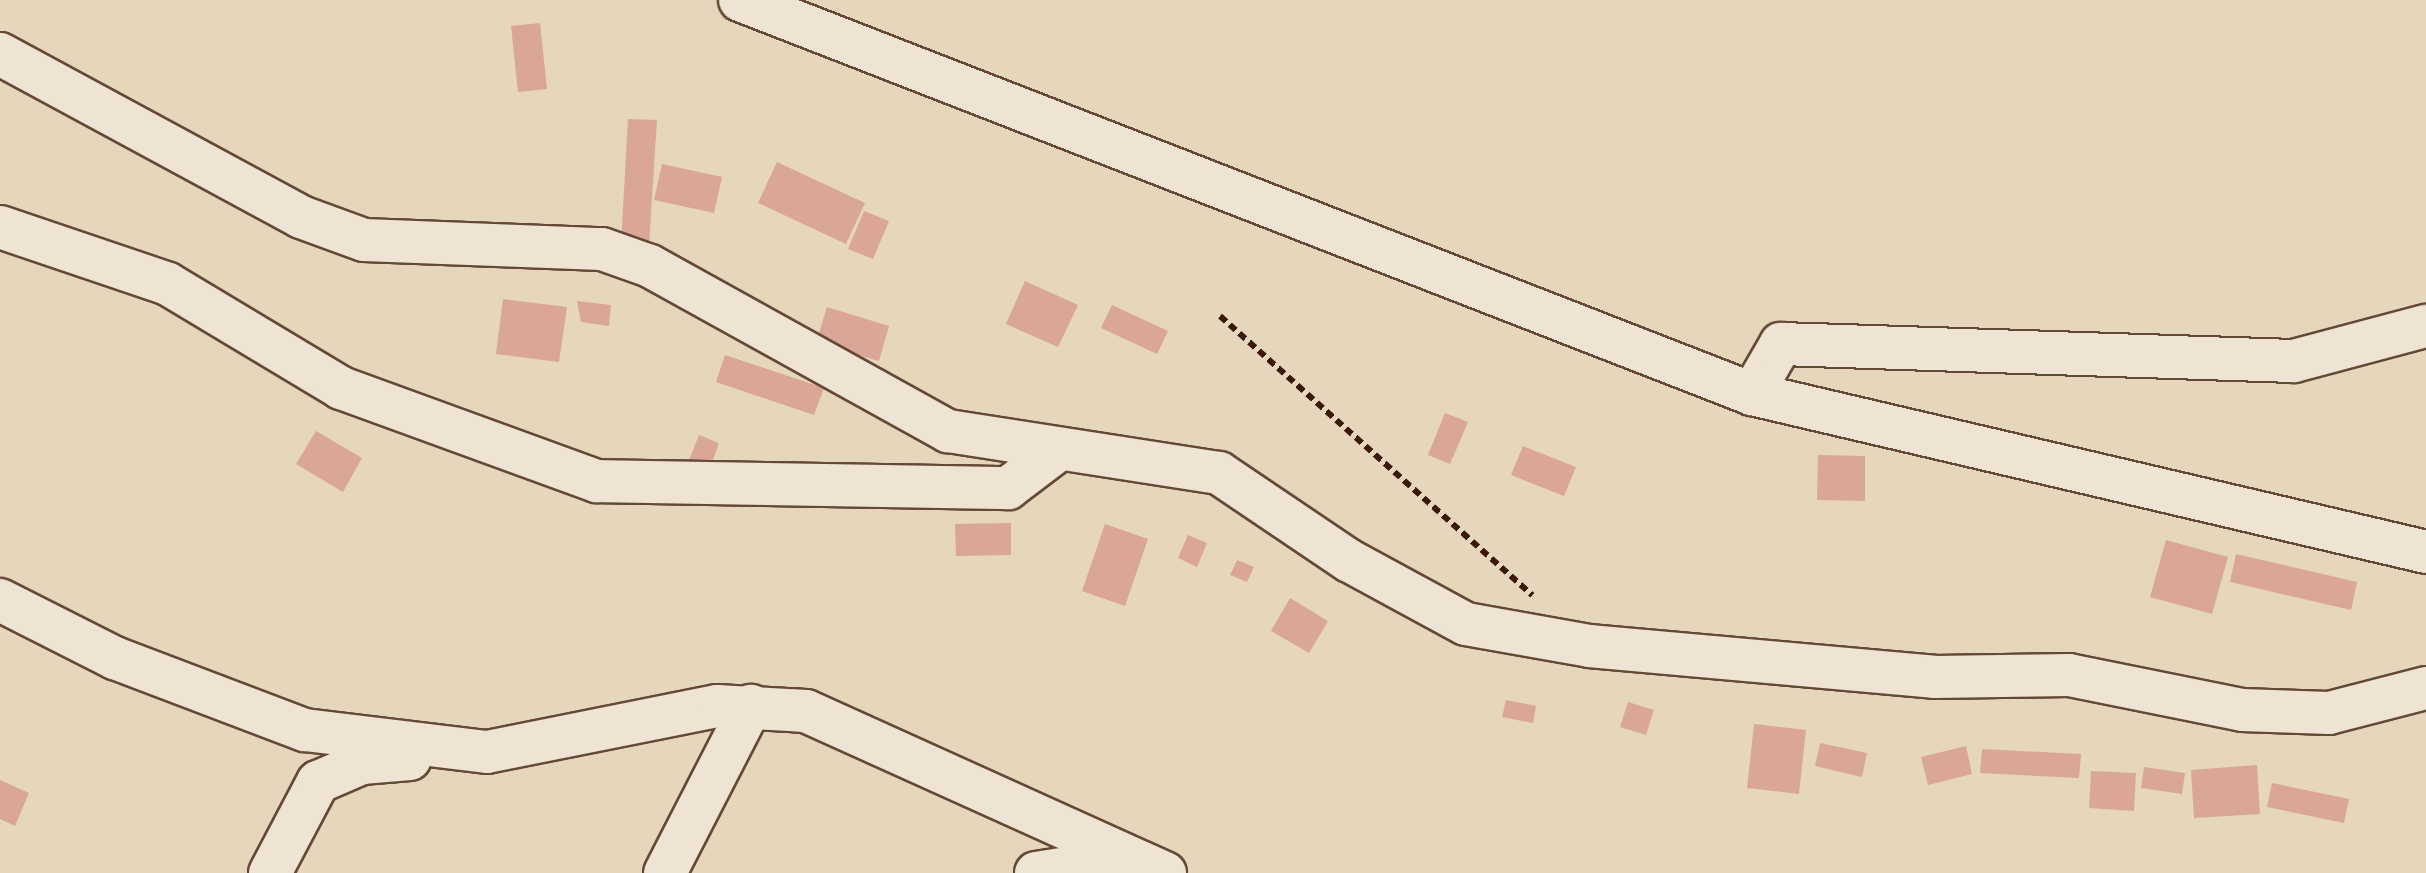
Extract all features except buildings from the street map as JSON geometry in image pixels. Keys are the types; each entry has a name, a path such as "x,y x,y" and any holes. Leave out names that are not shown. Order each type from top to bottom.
{"street":[{"path":"740,0 1752,394 2426,552"},
{"path":"0,54 317,222 408,246 546,240 602,249 650,266 948,430 1057,451 1219,474 1348,560 1466,624 1589,646 1934,678 2069,675 2242,710 2328,713 2426,688"},
{"path":"0,227 168,284 341,388 598,480 1008,488 1057,451"},
{"path":"1752,394 1781,344 2294,361 2426,326"},
{"path":"0,600 115,658 305,730 487,752"},
{"path":"665,873 751,706"},
{"path":"270,873 318,782 362,763 487,752 751,706 806,712 1165,873"},
{"path":"1036,873 1099,862 1146,873"}],"path":[{"path":"1220,316 1589,646"}]}
